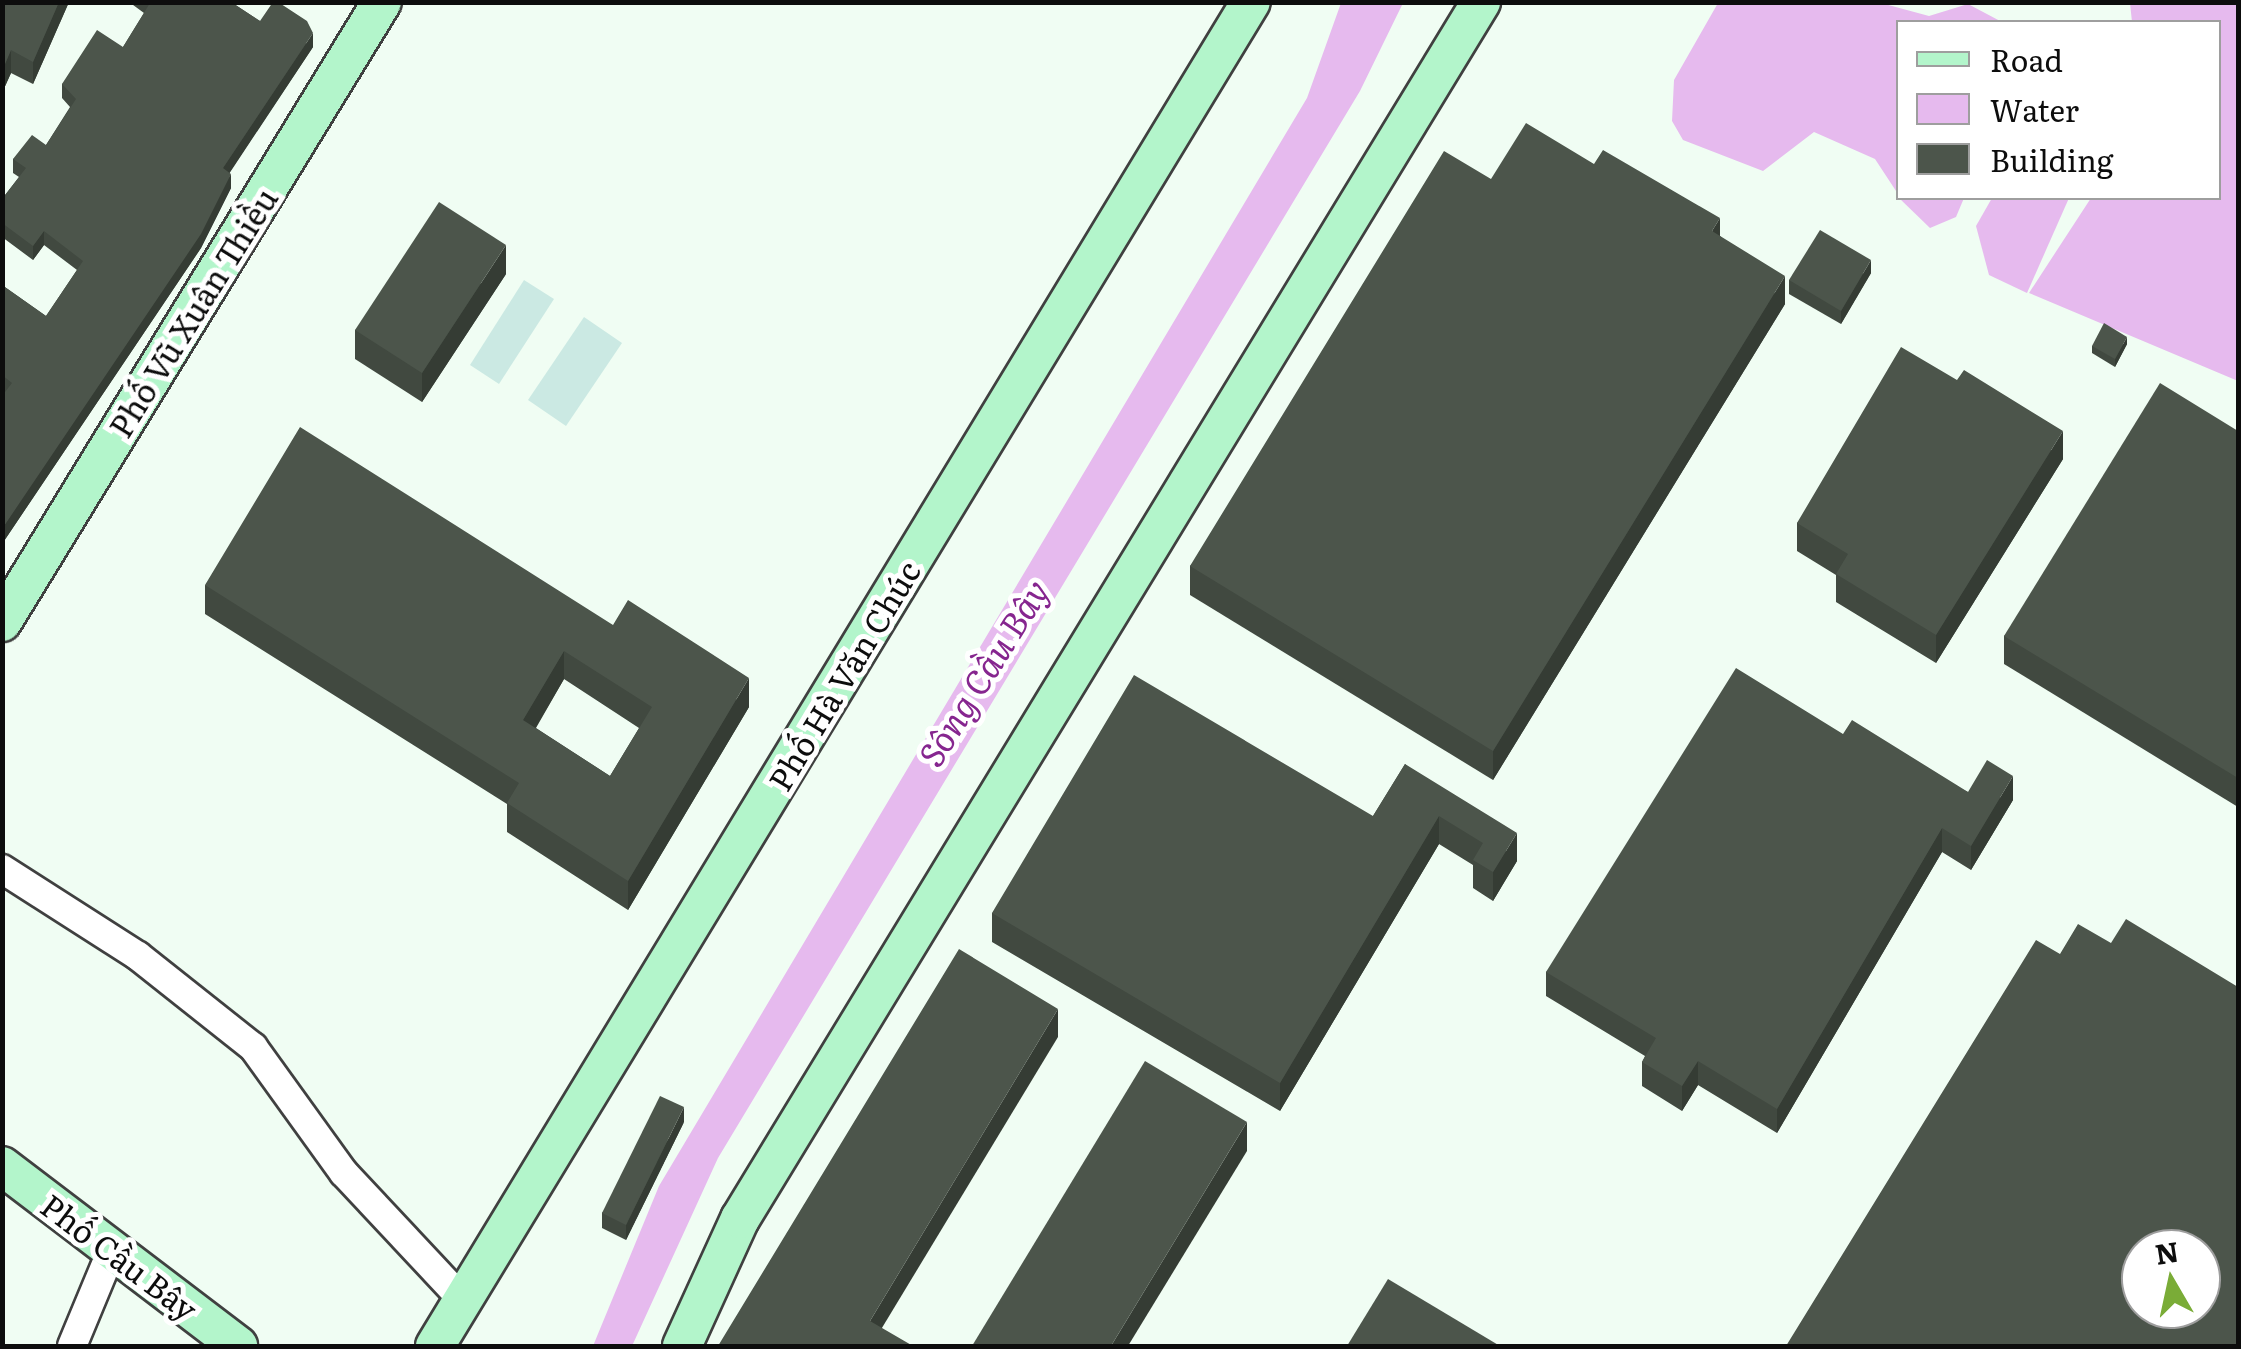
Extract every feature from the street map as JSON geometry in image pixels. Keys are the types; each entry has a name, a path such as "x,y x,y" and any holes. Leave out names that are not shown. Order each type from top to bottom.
{"street":[{"name":"Phố Vũ Xuân Thiều","path":"2,622 382,2"},
{"name":"Phố Hà Văn Chúc","path":"435,1346 1251,2"},
{"path":"682,1346 740,1219 1481,2"},
{"path":"2,869 138,956 253,1047 344,1174 463,1300"},
{"name":"Phố Cầu Bây","path":"2,1166 238,1346"},
{"path":"72,1346 112,1250"}],"shaded area":[{"path":"524,280 554,299 499,384 470,365"},
{"path":"584,317 622,343 566,426 528,400"}],"water":[{"name":"Sông Cầu Bây","path":"1341,3 1403,3 1360,91 718,1158 632,1346 593,1346 659,1186 1307,98"},
{"path":"1718,3 1881,3 1929,16 1968,4 1998,20 1896,20 1896,191 1875,159 1814,132 1763,171 1683,140 1672,121 1674,80"},
{"path":"2130,3 2238,3 2238,381 2029,293 2090,200 2221,200 2221,20 2132,20"},
{"path":"1901,200 1963,200 1956,217 1930,228"},
{"path":"1991,200 2068,200 2027,293 1989,275 1976,226"}],"building":[{"path":"2,2 59,2 33,62 11,50 2,71"},
{"path":"149,2 231,2 260,21 273,2 278,2 307,21 313,33 223,168 231,174 201,234 2,529 2,396 12,383 2,375 2,285 46,316 83,261 44,231 33,246 2,223 2,199 26,168 13,159 32,135 46,145 76,99 62,84 97,30 123,47"},
{"path":"1526,123 1594,164 1603,150 1720,218 1712,231 1785,276 1493,751 1190,566 1444,151 1491,179"},
{"path":"439,202 506,245 422,373 355,330"},
{"path":"1820,230 1871,260 1841,311 1789,280"},
{"path":"2104,323 2127,337 2115,359 2092,346"},
{"path":"1901,347 1957,380 1964,370 2063,431 1936,635 1836,574 1848,554 1797,523"},
{"path":"2160,383 2238,431 2238,778 2004,636"},
{"path":"300,427 613,625 628,600 749,678 628,881 507,803 519,783 205,585","holes":["564,651 652,707 610,776 523,720"]},
{"path":"1736,668 1843,734 1852,720 1968,792 1987,760 2013,776 1971,846 1942,828 1777,1109 1698,1061 1682,1086 1642,1062 1656,1038 1546,972"},
{"path":"1134,675 1373,816 1405,764 1517,833 1493,872 1473,860 1483,843 1439,816 1280,1083 992,913"},
{"path":"2126,919 2238,987 2238,1346 1786,1346 2036,940 2060,954 2078,924 2111,943"},
{"path":"959,949 1058,1009 870,1321 913,1346 718,1346"},
{"path":"1145,1061 1247,1122 1111,1346 972,1346"},
{"path":"660,1096 684,1107 626,1225 602,1213"},
{"path":"1388,1279 1500,1346 1347,1346"}]}
